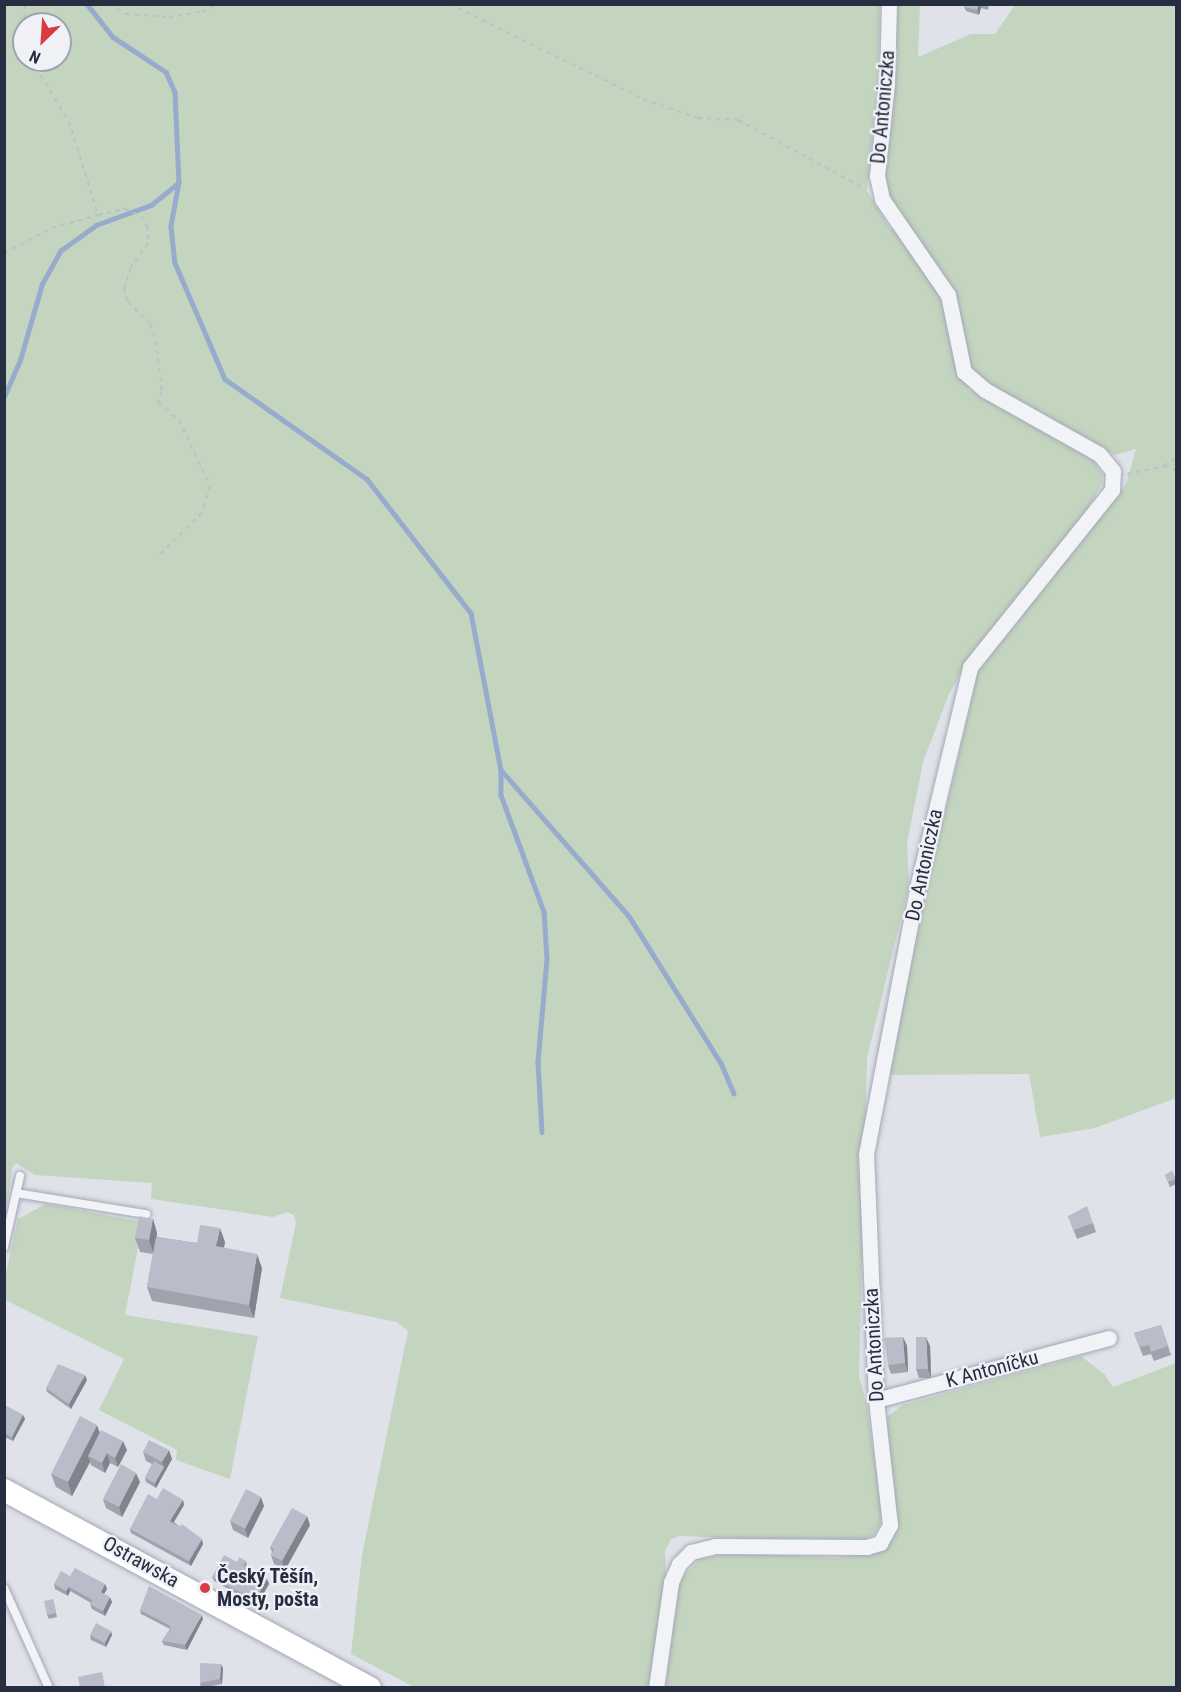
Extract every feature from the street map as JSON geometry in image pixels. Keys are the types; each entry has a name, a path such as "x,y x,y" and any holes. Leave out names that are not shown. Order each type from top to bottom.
{"main road":[{"name":"Ostrawska","path":"4,1490 370,1688"}],"street":[{"name":"Do Antoniczka","path":"656,1688 671,1582 679,1564 691,1552 715,1546 867,1547 880,1543 890,1525 876,1400 866,1154 919,880 970,667 1112,490 1113,471 1099,454 985,390 964,372 948,295 922,253 893,220 882,199 877,176 887,84 889,4"},
{"name":"K Antoníčku","path":"876,1400 1109,1338"}],"lane":[{"path":"4,1246 20,1176"},
{"path":"16,1193 146,1214"},
{"path":"4,1587 49,1688"}],"path":[{"path":"109,4 126,14 169,17 202,12 216,4"},
{"path":"450,4 643,99 698,118 738,120 882,199"},
{"path":"38,72 69,121 98,215"},
{"path":"4,253 52,228 125,209 141,216 147,226 148,243 131,267 124,288 128,302 150,324 156,340 162,391 158,403 179,420 210,486 202,513 159,555"},
{"path":"1113,471 1134,476 1164,466 1176,458"},
{"path":"1164,466 1176,470"}],"green space":[{"path":"5,5 880,5 878,80 867,191 891,230 898,217 886,194 881,171 898,5 920,5 918,57 971,34 995,34 1015,5 1176,5 1176,1098 1095,1128 1040,1137 1029,1074 884,1075 978,672 1126,484 1136,449 1115,455 986,385 967,388 1092,459 1102,474 1102,484 1087,510 974,650 949,694 923,762 907,843 909,885 867,1058 859,1376 867,1406 882,1513 880,1525 872,1537 853,1543 679,1536 671,1539 665,1551 666,1573 650,1687 414,1687 351,1654 362,1555 408,1331 397,1322 280,1298 296,1223 294,1215 287,1212 273,1217 151,1199 152,1183 35,1175 16,1163 12,1168 5,1223"},
{"path":"46,1204 143,1222 125,1315 258,1336 230,1479 176,1460 177,1450 99,1410 124,1359 5,1300 5,1278 18,1219"},
{"path":"1081,1356 1105,1375 1113,1387 1176,1363 1176,1687 666,1688 676,1593 683,1577 700,1559 736,1553 838,1558 879,1551 893,1538 898,1522 885,1426 888,1416 903,1405"}],"building":[{"path":"965,4 979,4 977,10 964,7"},
{"path":"1172,1171 1176,1179 1168,1182 1165,1175"},
{"path":"1087,1206 1093,1223 1074,1230 1068,1216"},
{"path":"139,1216 153,1219 149,1240 135,1238"},
{"path":"200,1225 220,1228 216,1246 257,1254 249,1305 147,1287 156,1237 197,1243"},
{"path":"1161,1325 1168,1346 1151,1352 1149,1345 1139,1347 1134,1333"},
{"path":"903,1337 905,1363 888,1365 884,1338"},
{"path":"916,1337 926,1337 928,1369 916,1369"},
{"path":"58,1364 85,1375 69,1404 46,1388"},
{"path":"4,1405 23,1415 12,1437 4,1433"},
{"path":"80,1416 97,1425 68,1482 51,1474"},
{"path":"101,1430 123,1441 115,1458 107,1453 102,1463 88,1456"},
{"path":"149,1440 169,1450 162,1462 143,1452"},
{"path":"154,1461 164,1467 155,1483 145,1478"},
{"path":"121,1464 136,1473 119,1507 103,1499"},
{"path":"163,1488 183,1500 170,1521 180,1527 182,1524 202,1539 189,1561 130,1529 148,1494 157,1499"},
{"path":"246,1489 261,1497 245,1529 230,1521"},
{"path":"292,1508 307,1516 282,1561 271,1555 274,1549 270,1547"},
{"path":"224,1555 237,1562 239,1557 246,1561 243,1566 267,1579 255,1600 212,1577"},
{"path":"75,1568 105,1584 101,1592 110,1597 103,1611 90,1604 93,1600 69,1587 66,1591 54,1584 61,1571 70,1576"},
{"path":"149,1586 202,1615 185,1645 162,1641 171,1629 169,1625 140,1610"},
{"path":"53,1599 56,1613 47,1615 44,1601"},
{"path":"96,1623 111,1631 105,1643 90,1635"},
{"path":"200,1663 221,1664 220,1679 200,1683"},
{"path":"102,1672 105,1688 80,1688 78,1677"}],"waterway":[{"path":"87,4 113,37 166,72 175,92 179,182 171,226 175,263 225,379 367,479 471,613 501,770 501,795 544,912 547,959 538,1062 542,1132"},
{"path":"4,397 20,360 42,284 60,251 96,225 151,205 178,183"},
{"path":"502,771 629,916 721,1063 734,1093"}],"place":[{"name":"Český Těšín, Mosty, pošta","path":"205,1588"}]}
